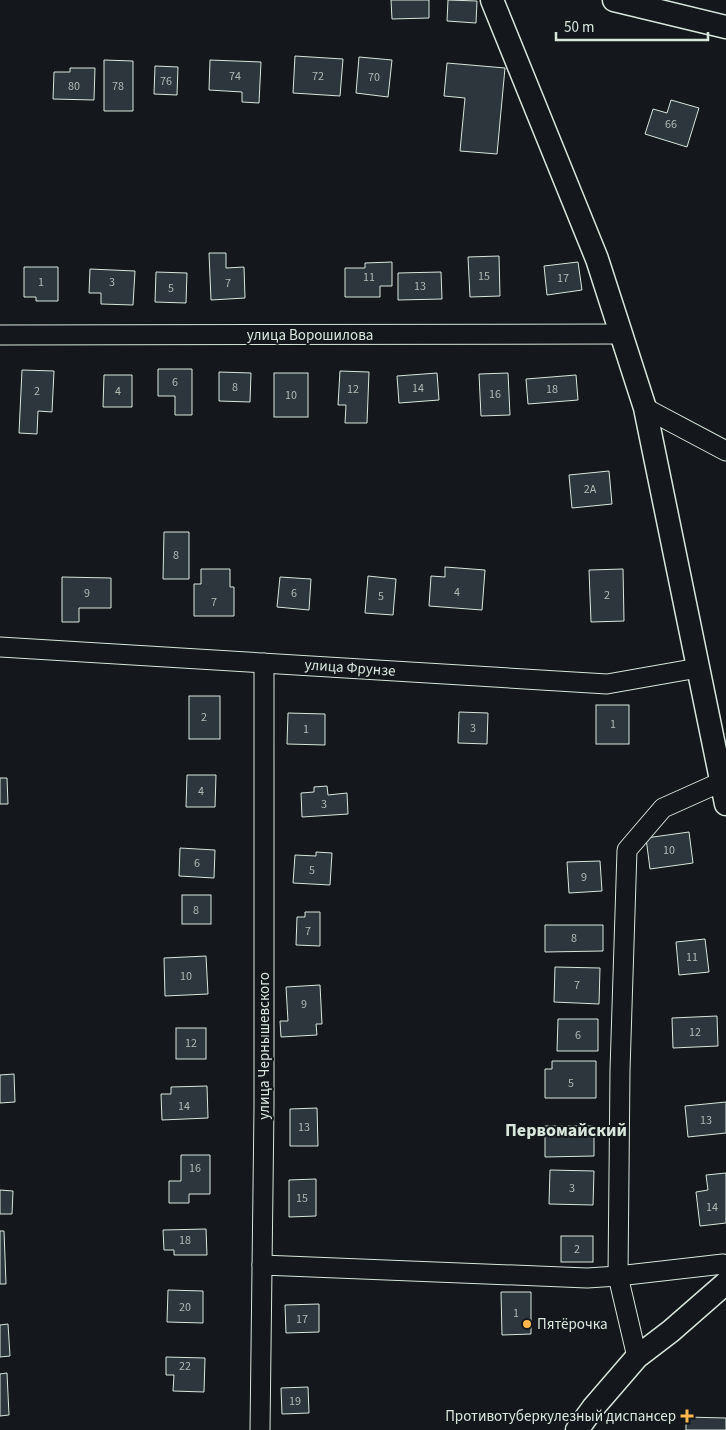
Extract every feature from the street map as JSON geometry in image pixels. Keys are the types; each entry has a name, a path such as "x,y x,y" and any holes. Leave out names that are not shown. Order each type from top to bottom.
{"street":[{"path":"492,0 597,259 645,408 726,804"},
{"path":"614,0 726,27"},
{"name":"улица Ворошилова","path":"0,335 620,334"},
{"path":"645,408 726,451"},
{"name":"улица Фрунзе","path":"0,647 607,684 698,668"},
{"name":"улица Чернышевского","path":"260,1430 264,1107 264,663"},
{"path":"637,1356 618,1276 620,1070 627,850 663,808 722,782"},
{"path":"262,1265 587,1278 722,1264 726,1268"},
{"path":"577,1430 637,1356 671,1331 726,1283"}],"building":[{"path":"391,0 429,0 429,18 392,19"},
{"path":"448,0 477,1 476,23 447,21"},
{"path":"295,56 343,59 340,96 293,93"},
{"path":"359,57 392,60 388,97 356,93"},
{"path":"104,60 133,61 133,111 104,111"},
{"path":"210,60 261,62 259,103 242,102 242,92 209,90"},
{"path":"447,63 505,68 497,154 460,151 465,98 444,96"},
{"path":"155,66 178,67 177,95 154,94"},
{"path":"70,68 95,68 94,100 53,99 54,72 70,72"},
{"path":"671,100 699,108 687,147 645,134 653,109 667,113"},
{"path":"209,253 226,253 226,268 244,267 245,298 211,300"},
{"path":"499,256 500,296 470,297 468,257"},
{"path":"392,262 392,286 380,286 380,297 345,297 345,268 365,268 365,263"},
{"path":"578,262 582,290 547,295 544,266"},
{"path":"24,267 58,267 58,301 36,301 36,297 24,297"},
{"path":"90,269 135,271 133,305 101,304 101,293 89,293"},
{"path":"156,272 187,273 186,303 155,302"},
{"path":"441,272 442,299 398,300 398,273"},
{"path":"158,369 192,369 192,415 175,415 175,396 158,396"},
{"path":"22,370 54,371 52,412 38,411 37,434 19,433"},
{"path":"340,371 369,372 367,423 345,423 346,405 338,405"},
{"path":"219,372 251,373 250,402 219,401"},
{"path":"274,373 308,373 308,417 274,417"},
{"path":"437,373 439,400 399,403 397,376"},
{"path":"508,373 510,415 481,416 479,374"},
{"path":"104,375 132,375 132,407 103,407"},
{"path":"576,375 578,400 528,404 526,379"},
{"path":"609,471 612,504 572,508 569,475"},
{"path":"164,532 189,532 189,579 163,579"},
{"path":"445,567 485,570 482,610 429,606 431,576 445,577"},
{"path":"201,569 230,569 230,587 234,587 234,616 194,616 194,584 201,584"},
{"path":"623,569 624,621 591,622 589,570"},
{"path":"368,576 396,579 393,615 365,613"},
{"path":"62,577 111,578 111,608 79,608 79,622 62,622"},
{"path":"280,577 311,579 309,610 277,607"},
{"path":"189,696 220,696 220,739 189,739"},
{"path":"596,705 629,705 629,744 596,744"},
{"path":"459,712 488,713 487,744 458,743"},
{"path":"288,713 325,714 325,745 287,744"},
{"path":"187,775 216,775 215,807 186,807"},
{"path":"0,778 7,778 8,804 0,804"},
{"path":"327,786 328,795 347,793 348,814 302,817 301,793 314,792 314,787"},
{"path":"689,832 693,863 650,869 646,838"},
{"path":"180,848 215,850 214,878 179,876"},
{"path":"316,852 332,853 330,885 293,883 295,855 316,856"},
{"path":"600,861 602,891 569,893 567,862"},
{"path":"182,895 211,895 211,924 182,924"},
{"path":"305,912 320,912 320,946 296,945 297,917 305,917"},
{"path":"545,925 603,925 603,951 545,952"},
{"path":"705,939 709,972 679,975 676,942"},
{"path":"206,956 208,994 165,996 164,958"},
{"path":"555,967 600,968 599,1004 554,1002"},
{"path":"320,985 322,1024 316,1024 317,1035 281,1037 280,1021 288,1021 286,987"},
{"path":"717,1016 718,1046 673,1048 672,1018"},
{"path":"558,1019 598,1019 598,1051 557,1051"},
{"path":"176,1028 206,1028 206,1059 176,1059"},
{"path":"552,1061 596,1061 596,1098 545,1098 545,1069 552,1069"},
{"path":"14,1074 15,1102 0,1103 0,1075"},
{"path":"207,1086 208,1118 162,1120 161,1094 171,1094 171,1087"},
{"path":"726,1102 726,1133 688,1137 685,1106"},
{"path":"317,1108 318,1146 290,1146 290,1109"},
{"path":"545,1126 594,1126 594,1156 545,1157"},
{"path":"181,1155 210,1155 210,1194 189,1194 189,1203 169,1203 169,1181 181,1181"},
{"path":"550,1170 594,1171 593,1205 549,1204"},
{"path":"726,1173 726,1223 700,1226 696,1192 708,1190 706,1175"},
{"path":"316,1179 316,1216 289,1217 289,1180"},
{"path":"0,1190 13,1191 12,1214 0,1214"},
{"path":"206,1229 207,1255 174,1255 174,1250 164,1250 163,1230"},
{"path":"0,1231 4,1231 6,1284 0,1284"},
{"path":"561,1236 593,1236 593,1262 561,1262"},
{"path":"168,1290 203,1291 203,1323 167,1322"},
{"path":"501,1292 531,1292 531,1334 502,1335"},
{"path":"319,1304 319,1332 286,1333 285,1305"},
{"path":"8,1324 10,1356 0,1357 0,1325"},
{"path":"166,1357 205,1358 204,1392 173,1391 174,1375 166,1375"},
{"path":"7,1373 9,1415 0,1416 0,1374"},
{"path":"308,1387 309,1413 282,1414 281,1388"},
{"path":"686,1417 726,1418 726,1430 686,1430"}],"place":[{"name":"Пятёрочка","path":"527,1324"},
{"name":"Противотуберкулезный диспансер","path":"687,1416"}],"district":[{"name":"Первомайский","path":"566,1130"}]}
